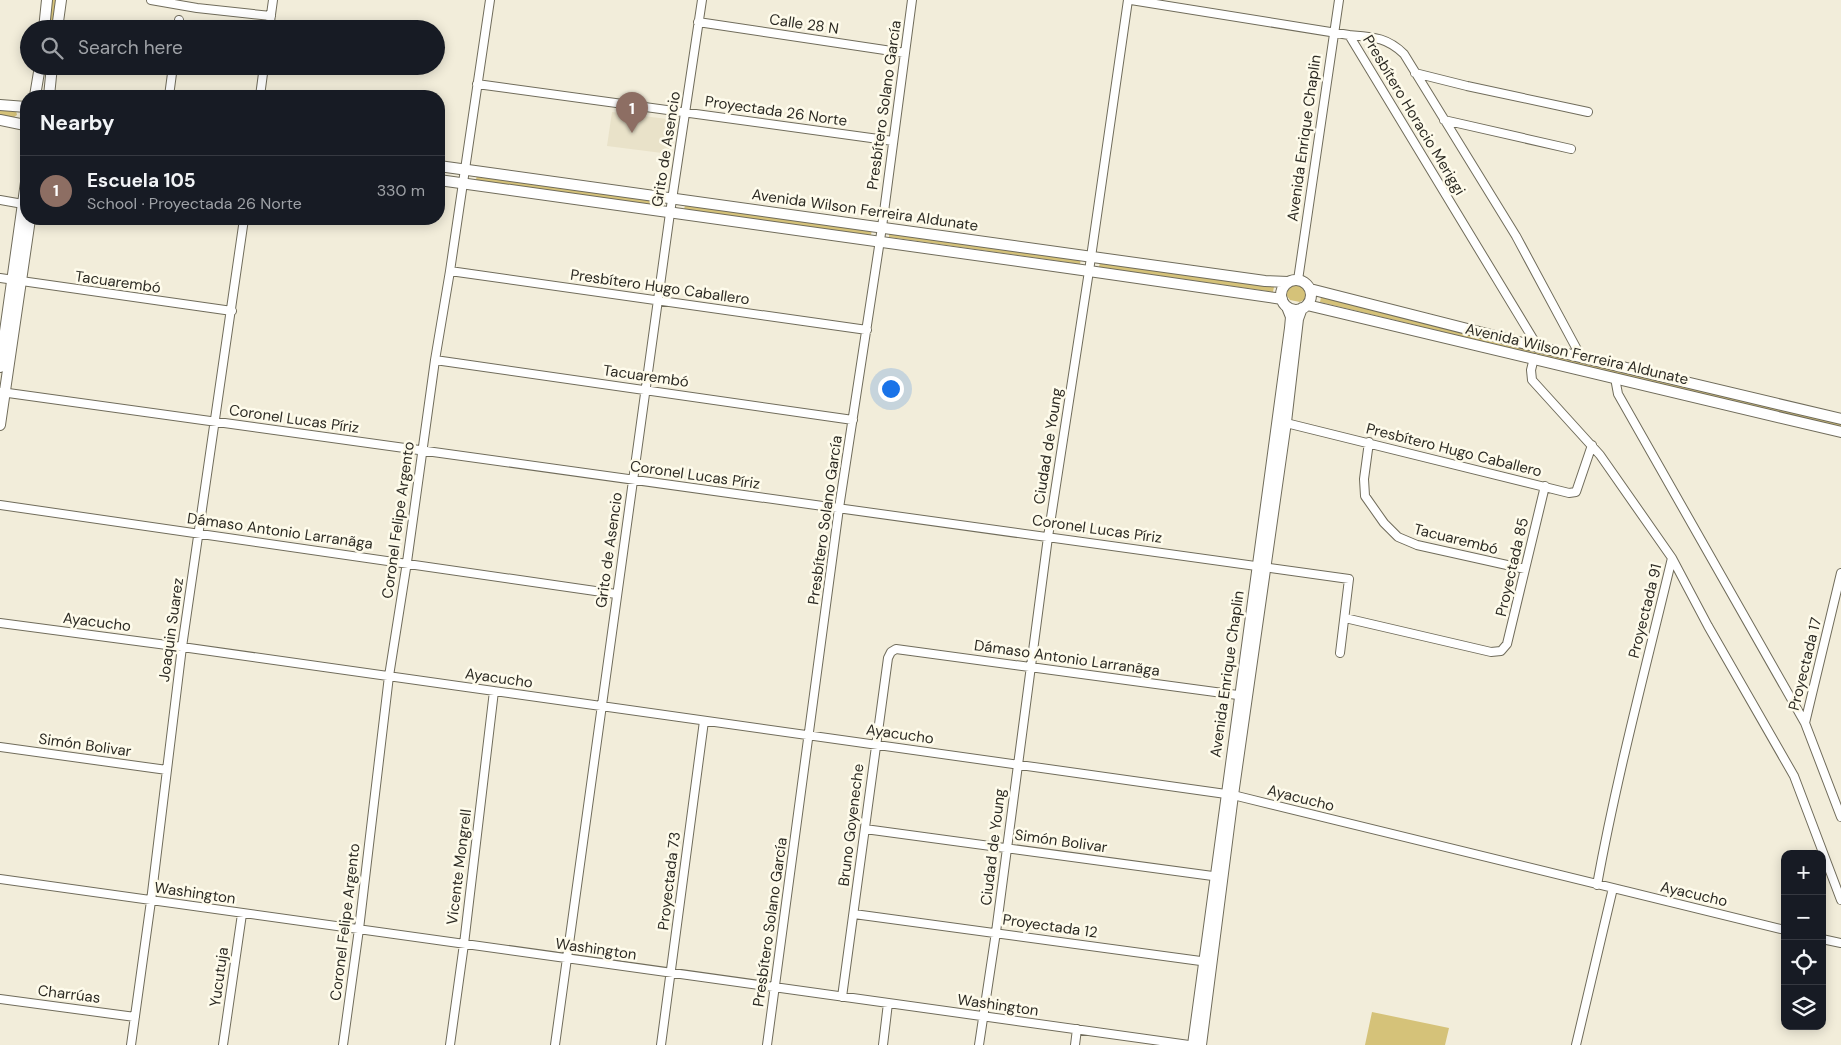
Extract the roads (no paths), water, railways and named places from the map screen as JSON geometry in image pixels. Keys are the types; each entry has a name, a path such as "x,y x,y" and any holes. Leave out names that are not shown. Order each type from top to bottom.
{"street":[{"path":"45,20 47,0"},
{"path":"58,20 61,0"},
{"path":"151,0 197,4 271,16"},
{"path":"270,20 273,0"},
{"name":"Coronel Felipe Argento","path":"343,1045 359,929 389,676 407,562 434,360 450,271 490,0"},
{"name":"Grito de Asencio","path":"555,1045 616,594 702,0"},
{"name":"Presbítero Solano García","path":"767,1045 839,508 882,228 912,0"},
{"name":"Presbítero Horacio Meriggi","path":"1129,0 1334,31 1349,35 1538,347"},
{"name":"Ciudad de Young","path":"979,1045 996,932 1048,537 1129,0"},
{"name":"Avenida Enrique Chaplin","path":"1293,281 1339,0"},
{"name":"Calle 28 N","path":"698,22 905,53"},
{"path":"1349,35 1380,38 1396,46 1404,54 1516,236 1580,356"},
{"path":"1416,73 1466,86 1588,112"},
{"path":"36,90 38,75"},
{"path":"50,90 51,75"},
{"path":"170,90 172,75"},
{"path":"261,90 263,75"},
{"name":"Proyectada 26 Norte","path":"477,84 893,141"},
{"path":"0,104 20,107"},
{"path":"0,120 20,125"},
{"path":"1444,120 1571,149"},
{"name":"Avenida Wilson Ferreira Aldunate","path":"445,167 1265,281 1293,281"},
{"name":"Avenida Wilson Ferreira Aldunate","path":"445,181 1089,271 1284,303"},
{"path":"0,200 20,203"},
{"path":"0,425 21,225"},
{"path":"0,367 29,225"},
{"name":"Joaquin Suarez","path":"131,1045 151,901 182,647 200,534 243,225"},
{"name":"Presbítero Hugo Caballero","path":"450,271 867,330"},
{"name":"Tacuarembó","path":"0,278 232,311"},
{"path":"1293,281 1305,283 1310,290 1310,298 1304,307 1294,310 1284,303 1282,290 1293,281"},
{"name":"Avenida Wilson Ferreira Aldunate","path":"1310,290 1538,347 1841,419"},
{"name":"Avenida Enrique Chaplin","path":"1282,422 1291,317 1284,303"},
{"name":"Avenida Enrique Chaplin","path":"1201,1045 1208,962 1261,566 1298,319 1304,307"},
{"name":"Avenida Wilson Ferreira Aldunate","path":"1304,307 1534,358 1841,432"},
{"name":"Proyectada 91","path":"1534,358 1531,370 1532,380 1592,445 1672,558 1620,772 1597,884"},
{"name":"Tacuarembó","path":"434,360 853,420"},
{"path":"1615,378 1618,394 1805,723"},
{"name":"Coronel Lucas Píriz","path":"2,392 422,452 1348,579 1340,653"},
{"name":"Presbítero Hugo Caballero","path":"1282,422 1570,493 1576,492 1592,445"},
{"name":"Tacuarembó","path":"1369,442 1364,479 1365,496 1384,523 1398,536 1417,545 1525,570"},
{"name":"Proyectada 85","path":"1345,618 1491,652 1501,651 1507,644 1545,486"},
{"name":"Dámaso Antonio Larranãga","path":"0,505 407,562 616,594"},
{"path":"1672,558 1699,610 1794,776 1841,900"},
{"name":"Proyectada 17","path":"1841,572 1805,723 1841,817"},
{"name":"Ayacucho","path":"0,623 1230,795 1781,929"},
{"name":"Dámaso Antonio Larranãga","path":"888,658 896,648 1243,696"},
{"name":"Bruno Goyeneche","path":"842,997 888,658"},
{"name":"Vicente Mongrell","path":"450,1045 494,691"},
{"name":"Proyectada 73","path":"661,1045 704,721"},
{"name":"Simón Bolivar","path":"0,747 167,770"},
{"name":"Simón Bolivar","path":"865,828 1219,877"},
{"name":"Washington","path":"0,879 1191,1045"},
{"path":"1576,1045 1613,888"},
{"name":"Yucutuja","path":"223,1045 242,914"},
{"name":"Proyectada 12","path":"854,914 1208,962"},
{"path":"1826,940 1841,943"},
{"name":"Avenida Enrique Chaplin","path":"1191,1045 1208,962"},
{"name":"Charrúas","path":"0,999 135,1017"},
{"path":"883,1045 888,1003"},
{"path":"1075,1045 1077,1030"}],"place":[{"name":"Escuela 105","path":"632,133"}]}
